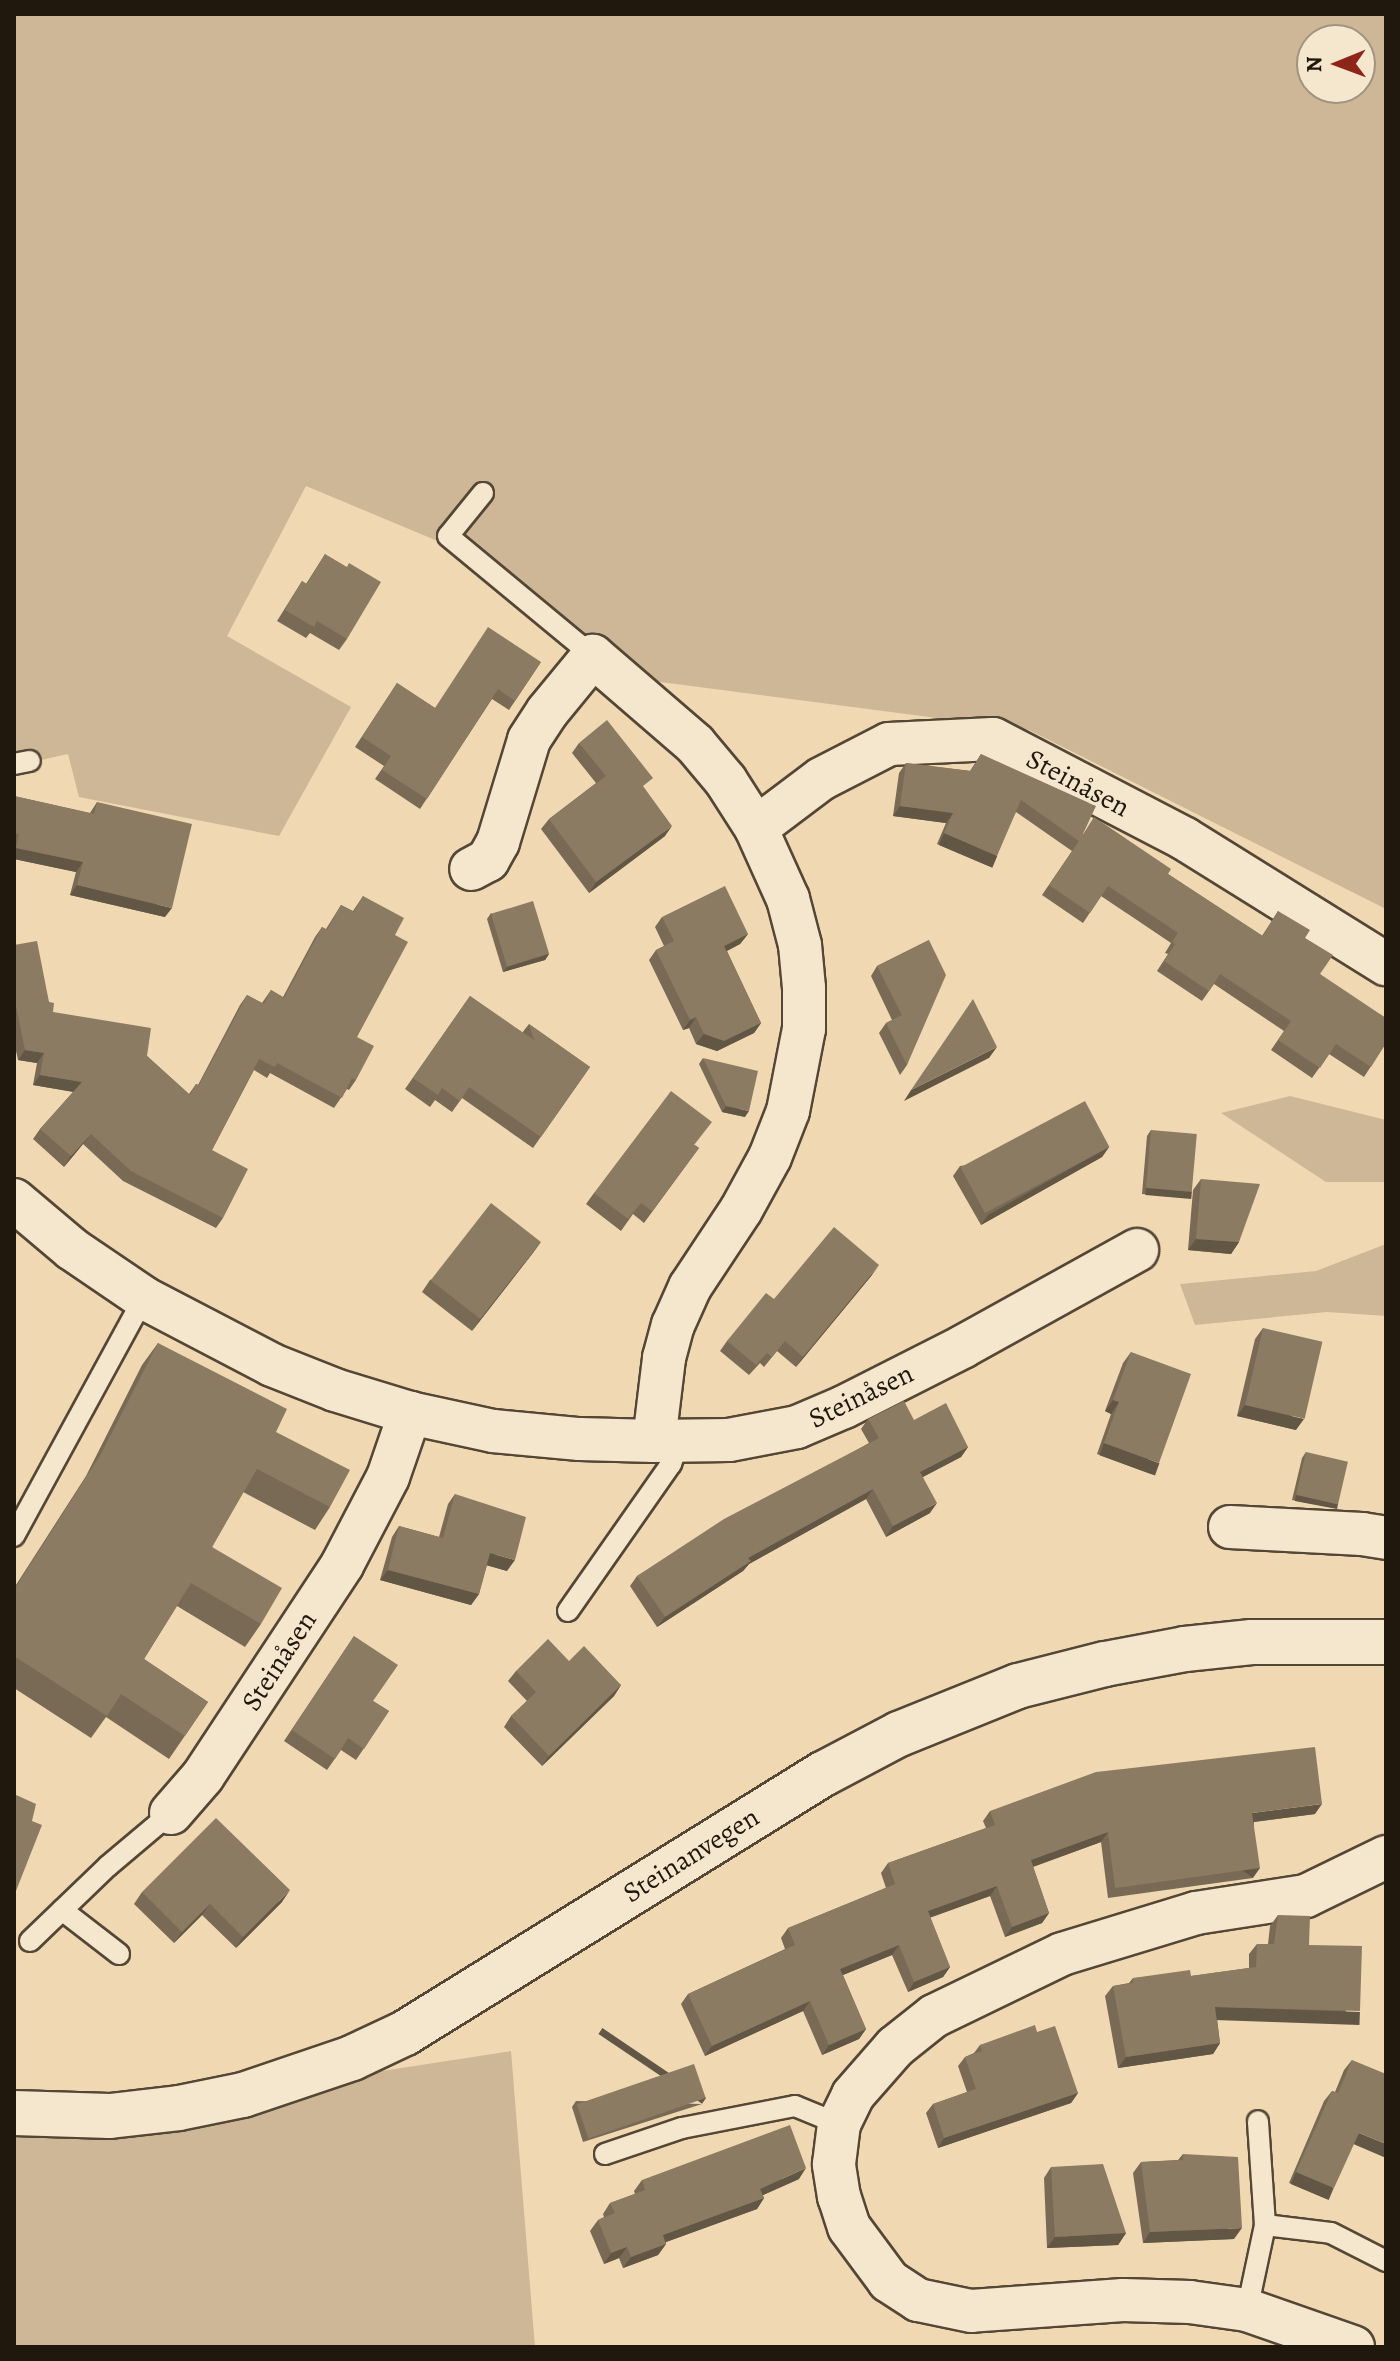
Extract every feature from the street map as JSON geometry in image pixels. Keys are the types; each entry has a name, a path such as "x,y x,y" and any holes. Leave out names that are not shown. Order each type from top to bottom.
{"main road":[{"name":"Steinanvegen","path":"14,2113 110,2116 179,2108 243,2095 352,2058 405,2033 823,1774 899,1734 1018,1686 1105,1664 1185,1649 1252,1642 1386,1642"}],"street":[{"path":"471,869 488,860 498,842 529,740 547,712 593,656 695,744 726,781 756,828 788,899 800,945 804,1029 798,1071 788,1111 770,1157 741,1210 690,1287 673,1325 664,1358 666,1441"},
{"name":"Steinåsen","path":"756,828 821,779 889,744 993,739 1185,839 1386,964"},
{"name":"Steinåsen","path":"14,1200 72,1249 144,1298 272,1365 335,1390 410,1413 493,1431 580,1439 729,1440 797,1427 844,1407 964,1346 1137,1250"},
{"name":"Steinåsen","path":"171,1813 203,1776 342,1565 388,1477 410,1413"},
{"path":"1230,1527 1386,1538"},
{"path":"1353,2347 1247,2310 1190,2302 1123,2300 971,2311 918,2300 889,2281 849,2227 839,2197 834,2164 839,2124 853,2095 905,2039 934,2016 1047,1960 1126,1932 1196,1913 1306,1896 1386,1857"}],"lane":[{"path":"483,493 448,536 593,656"},
{"path":"14,1536 144,1298"},
{"path":"568,1611 671,1464 666,1441"},
{"path":"30,1941 171,1813"},
{"path":"62,1910 119,1954"},
{"path":"605,2154 682,2128 795,2106 839,2124"},
{"path":"1247,2310 1265,2225 1258,2121"},
{"path":"1265,2225 1331,2233 1386,2261"}],"shaded area":[{"path":"14,14 1386,14 1386,909 1029,730 622,677 471,555 306,486 227,636 351,707 279,836 79,797 68,754 14,766"},
{"path":"1290,1096 1386,1120 1386,1182 1326,1182 1221,1113"},
{"path":"1386,1244 1386,1316 1327,1312 1195,1325 1180,1284 1316,1271"},
{"path":"511,2051 535,2347 14,2347 14,2110 208,2098"}],"building":[{"path":"325,554 347,567 349,563 381,582 347,639 317,621 314,627 285,610 302,581 307,584"},
{"path":"488,627 541,662 515,701 498,689 427,799 382,770 391,756 362,737 397,683 435,708"},
{"path":"607,720 653,778 643,786 672,826 596,882 549,819 606,776 579,743"},
{"path":"981,754 1096,806 1082,836 1094,817 1171,869 1168,874 1263,936 1278,911 1310,930 1305,938 1333,955 1320,974 1386,1018 1386,1043 1371,1067 1336,1044 1320,1068 1278,1040 1291,1021 1220,974 1209,991 1164,961 1178,933 1108,886 1090,913 1049,885 1079,841 1021,800 997,856 944,833 953,813 900,806 906,763 971,771"},
{"path":"14,796 94,814 97,802 192,824 172,908 77,885 83,862 16,848 19,834 14,833"},
{"path":"725,886 748,934 724,946 761,1023 724,1041 704,1034 696,1017 690,1020 656,950 674,941 662,917"},
{"path":"363,896 404,918 395,935 408,942 357,1037 374,1046 356,1080 352,1078 342,1098 277,1063 275,1067 259,1059 212,1150 248,1169 223,1218 131,1171 91,1134 71,1156 40,1129 82,1082 40,1075 44,1053 25,1050 14,996 14,945 37,941 49,1002 54,1003 53,1012 151,1028 147,1056 190,1095 196,1084 199,1085 247,995 264,1004 271,990 284,998 322,927 327,930 341,905 354,912"},
{"path":"533,901 549,954 507,966 491,914"},
{"path":"929,940 946,975 907,1065 886,1023 902,1015 877,966"},
{"path":"470,996 534,1040 529,1024 590,1067 541,1137 469,1087 460,1101 442,1088 438,1095 413,1078"},
{"path":"973,999 997,1047 911,1090"},
{"path":"703,1058 758,1071 749,1111 726,1106"},
{"path":"671,1091 712,1122 694,1145 699,1148 652,1211 641,1203 628,1219 594,1193"},
{"path":"1085,1101 1109,1147 985,1213 961,1167"},
{"path":"1151,1130 1197,1134 1192,1192 1146,1188"},
{"path":"1201,1179 1260,1184 1239,1242 1196,1239"},
{"path":"491,1203 541,1242 480,1319 431,1280"},
{"path":"834,1227 879,1265 803,1357 785,1341 772,1357 767,1353 756,1365 727,1341 766,1293 774,1299"},
{"path":"1263,1328 1322,1342 1305,1419 1245,1405"},
{"path":"158,1343 287,1409 276,1432 350,1470 330,1507 257,1469 212,1547 282,1588 261,1624 191,1583 144,1659 208,1702 185,1736 121,1694 107,1716 14,1656 14,1590 101,1454"},
{"path":"1131,1352 1191,1374 1159,1463 1104,1443 1119,1402 1113,1400"},
{"path":"904,1401 914,1420 946,1403 968,1447 920,1472 937,1503 893,1526 873,1489 748,1558 751,1561 665,1617 637,1576 724,1519 879,1438 868,1419"},
{"path":"1306,1452 1348,1462 1338,1505 1296,1495"},
{"path":"455,1494 526,1517 515,1560 490,1553 479,1594 388,1570 399,1526 443,1538"},
{"path":"354,1636 398,1665 373,1701 389,1711 364,1749 348,1738 335,1759 292,1730"},
{"path":"548,1639 569,1661 584,1646 621,1685 549,1756 511,1716 536,1692 516,1671"},
{"path":"1315,1747 1322,1804 1252,1813 1260,1868 1115,1888 1108,1832 1031,1860 1049,1913 1012,1927 997,1886 928,1911 950,1967 914,1982 899,1945 840,1969 866,2029 829,2045 810,2001 712,2046 688,1994 795,1945 788,1928 895,1884 888,1863 995,1825 990,1811 1096,1772"},
{"path":"14,1794 36,1804 32,1821 42,1825 14,1896"},
{"path":"216,1818 290,1890 243,1937 210,1904 182,1932 142,1892"},
{"path":"1278,1915 1310,1916 1309,1945 1362,1946 1360,2011 1215,2007 1220,2043 1126,2057 1113,1986 1133,1983 1133,1978 1190,1970 1191,1976 1256,1967 1257,1944 1274,1944"},
{"path":"1035,2025 1037,2032 1055,2026 1078,2093 944,2138 933,2104 976,2089 965,2057 982,2051 980,2045"},
{"path":"1352,2060 1386,2074 1386,2144 1359,2133 1334,2188 1296,2172 1332,2091 1338,2093"},
{"path":"694,2064 706,2098 588,2138 577,2104"},
{"path":"790,2125 806,2168 760,2189 764,2198 663,2235 666,2244 631,2257 627,2247 611,2253 598,2220 615,2213 610,2203 645,2190 642,2180"},
{"path":"1183,2154 1238,2157 1242,2228 1150,2232 1141,2162 1183,2160"},
{"path":"1103,2164 1126,2233 1055,2237 1051,2167"}]}
